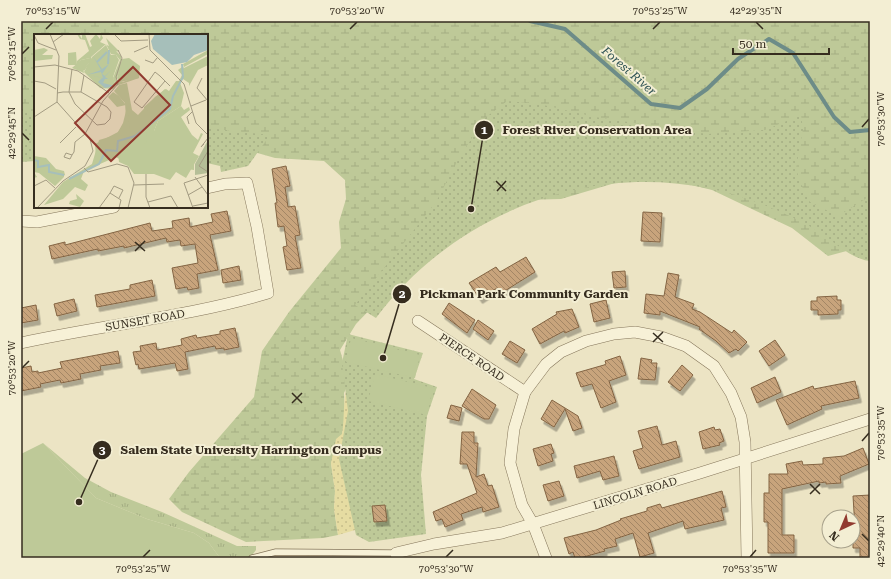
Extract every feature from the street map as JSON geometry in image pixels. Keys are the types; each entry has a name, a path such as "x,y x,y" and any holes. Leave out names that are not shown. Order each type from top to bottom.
{"street":[{"name":"SUNSET ROAD","path":"21,343 64,333 228,305 268,293 258,227 247,183 225,184 208,188"},
{"path":"21,222 37,222 109,208"},
{"name":"PIERCE ROAD","path":"418,321 525,392"},
{"path":"546,558 533,524 522,505 510,463 514,430 525,392 546,364 561,352 586,341 614,334 635,332 661,336 686,346 714,366 731,393 741,417 745,442 744,459 747,558"},
{"name":"LINCOLN ROAD","path":"396,556 434,544 502,533 870,419"}],"lane":[{"path":"252,558 276,552 396,556"}],"green space":[{"path":"21,21 870,21 870,233 854,249 828,256 792,228 712,190 655,176 615,183 561,199 524,200 492,209 407,271 356,324 340,350 349,382 344,393 345,416 342,435 331,463 335,491 334,509 338,535 323,538 246,542 182,512 169,499 189,472 254,397 262,351 289,312 341,248 339,222 346,199 345,180 324,161 275,158 254,152 208,157 208,34 34,34 34,152 21,147"},
{"path":"507,101 539,104 595,117 707,134 765,130 801,115 803,129 796,169 804,192 810,202 838,216 870,196 870,261 856,257 816,230 784,213 764,205 711,189 657,182 604,185 551,196 501,215 455,242 413,277 376,318 355,305 436,202 459,158 485,118"},
{"path":"21,106 29,111 34,111 34,161 21,162"},
{"path":"208,128 270,135 248,166 221,172 220,166 208,163"},
{"path":"348,334 423,353 414,379 437,387 427,416 421,475 426,534 369,542 356,535 339,459 348,411 342,363"},
{"path":"351,338 420,355 415,378 346,362"},
{"path":"375,374 433,388 427,415 368,401"},
{"path":"43,443 85,478 111,492 162,512 237,546 256,546 256,550 250,558 220,558 209,543 194,533 147,519 96,498"},
{"path":"43,443 96,498 147,519 194,533 209,543 220,558 21,558 21,454"}],"sand":[{"path":"349,382 362,528 338,535 334,509 335,491 331,463 336,439 342,434 344,401"}],"building":[{"path":"286,166 290,186 285,187 288,207 295,206 300,235 295,236 301,268 287,270 283,247 287,246 284,226 278,227 275,203 277,203 272,169"},
{"path":"227,211 231,231 210,235 218,270 197,274 199,288 188,290 187,287 176,289 172,268 198,263 195,244 181,246 180,240 167,242 166,238 124,248 124,246 98,251 98,249 52,259 49,246 65,242 65,245 150,223 152,231 173,228 172,221 189,218 190,227 213,222 211,214"},
{"path":"643,212 662,213 660,242 641,241"},
{"path":"526,257 535,272 500,294 497,288 480,299 469,283 496,267 500,272"},
{"path":"239,266 241,280 223,283 221,270"},
{"path":"625,271 626,287 614,288 612,272"},
{"path":"668,273 679,275 675,297 694,304 692,309 700,312 732,333 734,330 747,342 738,351 736,349 729,353 716,341 699,329 700,327 660,311 660,315 644,313 646,294 664,296"},
{"path":"152,280 155,296 97,307 95,295 130,289 130,285"},
{"path":"837,296 837,300 841,300 841,310 838,310 838,314 818,315 818,310 811,310 811,301 817,301 817,297"},
{"path":"74,299 77,311 57,316 54,304"},
{"path":"606,300 610,318 594,322 590,304"},
{"path":"449,303 475,320 467,333 442,314"},
{"path":"36,305 38,320 21,323 21,308"},
{"path":"572,309 579,327 565,333 564,331 540,344 532,329 557,314 556,312"},
{"path":"478,320 494,331 488,340 473,329"},
{"path":"235,328 239,347 224,350 224,348 216,349 215,346 185,352 188,369 177,371 175,363 139,369 138,364 136,365 133,352 141,351 140,346 156,343 157,350 182,345 181,339 196,335 197,338 220,334 220,331"},
{"path":"775,340 785,355 769,366 759,351"},
{"path":"510,341 525,350 517,363 502,354"},
{"path":"118,351 120,363 100,366 101,370 80,374 81,379 61,383 60,380 40,384 41,387 21,391 21,368 31,366 32,372 38,371 38,373 62,368 60,362"},
{"path":"620,356 626,375 609,381 616,402 601,408 592,384 581,387 576,373 604,365 606,364 605,361"},
{"path":"641,358 652,360 651,363 657,363 655,380 638,379"},
{"path":"682,365 693,375 680,391 668,382"},
{"path":"775,377 781,392 757,403 751,388"},
{"path":"855,381 859,398 821,406 822,409 787,425 776,400 813,386 814,389"},
{"path":"472,389 496,405 489,419 484,419 462,406"},
{"path":"552,400 578,416 582,428 573,431 565,409 554,427 541,419"},
{"path":"451,405 462,408 459,421 447,418"},
{"path":"657,426 662,445 676,441 680,457 639,469 633,451 643,448 638,431"},
{"path":"714,427 715,430 720,429 724,441 719,443 720,445 703,449 699,432"},
{"path":"462,432 474,432 474,443 478,443 476,477 484,474 488,486 492,485 499,507 483,512 482,507 461,514 463,520 445,527 442,519 436,521 433,512 477,493 467,464 460,464"},
{"path":"551,444 554,453 551,454 553,461 538,466 533,449"},
{"path":"863,448 869,464 840,476 841,483 826,484 826,482 819,483 819,481 782,489 782,535 794,535 794,553 768,553 768,522 764,522 764,493 769,493 769,474 788,474 786,464 802,461 803,465 823,464 823,458 844,456"},
{"path":"614,456 619,476 603,480 600,471 577,478 574,466"},
{"path":"559,481 564,496 548,501 543,485"},
{"path":"722,491 726,507 721,508 724,520 685,529 683,521 648,533 654,553 640,557 633,533 615,539 617,546 604,549 605,551 580,558 575,558 573,552 569,554 564,538 596,530 621,520 620,519 647,511 647,508 660,504 662,508"},
{"path":"870,495 870,558 860,558 861,509 854,509 853,496"},
{"path":"385,505 387,521 374,522 372,506"}],"waterway":[{"name":"Forest River","path":"530,21 565,29 651,104 680,108 707,89 738,59 769,39 793,53 834,117 850,132 870,130"}],"place":[{"name":"Forest River Conservation Area","path":"471,209"},
{"name":"Pickman Park Community Garden","path":"383,358"},
{"name":"Salem State University Harrington Campus","path":"79,502"}]}
